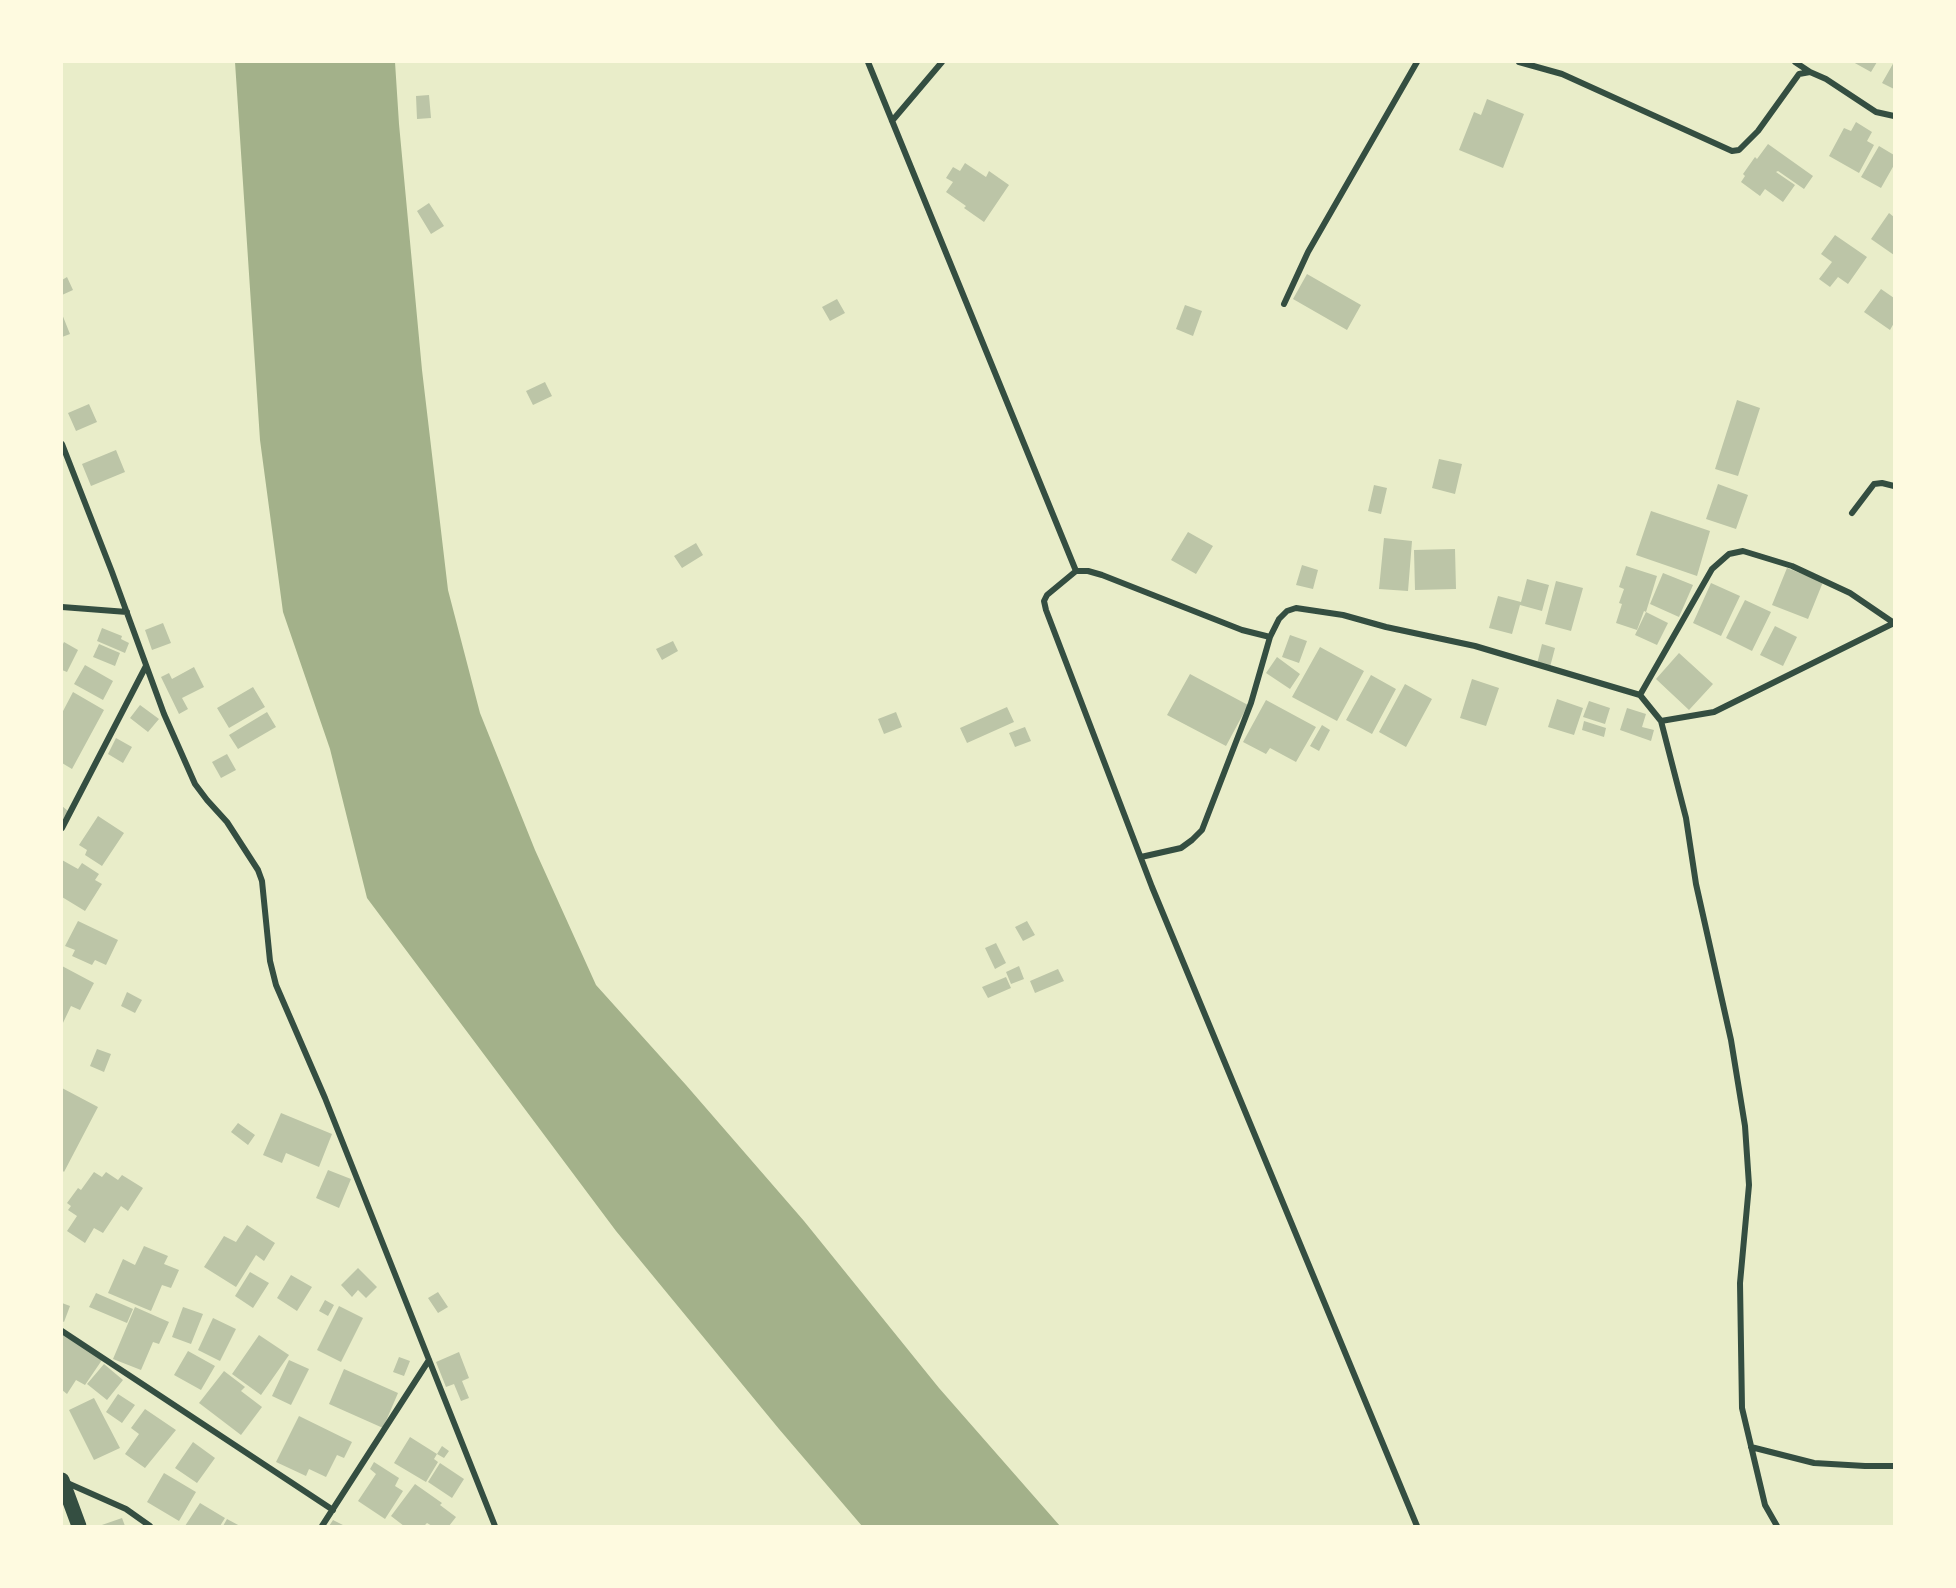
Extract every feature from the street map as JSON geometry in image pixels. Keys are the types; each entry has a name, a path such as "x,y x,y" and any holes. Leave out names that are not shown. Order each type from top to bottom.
{"highway":[{"path":"62,1480 75,1525"}],"street":[{"path":"868,62 1076,571"},
{"path":"892,120 942,62"},
{"path":"1284,304 1308,252 1417,62"},
{"path":"1519,62 1562,74 1732,151 1739,150 1758,131 1800,74 1810,72"},
{"path":"1795,62 1826,79 1876,112 1894,116"},
{"path":"62,444 164,714 195,784 227,822 258,870 262,881 270,961 276,986 324,1098 495,1527"},
{"path":"1852,513 1874,484 1894,486"},
{"path":"1640,695 1712,569 1729,554 1743,551 1754,553 1792,566 1850,593 1894,623 1714,712 1661,721"},
{"path":"1270,637 1242,630 1088,571 1076,571 1047,595 1044,601 1141,857 1417,1527"},
{"path":"62,607 127,612"},
{"path":"1141,857 1181,848 1202,830 1251,703 1270,637 1279,619 1287,610 1317,609 1475,646 1640,695 1661,721 1686,818 1696,884 1731,1040 1745,1126 1749,1185 1740,1283 1742,1408 1765,1505 1777,1527"},
{"path":"62,828 146,666"},
{"path":"62,1331 333,1510"},
{"path":"322,1527 429,1360"},
{"path":"1751,1447 1814,1463 1894,1466"},
{"path":"62,1480 126,1509 150,1527"}],"shaded area":[{"path":"235,62 395,62 422,370 448,590 480,713 535,850 596,985 804,1221 939,1388 1060,1526 862,1526 616,1231 367,898 330,749 283,612 260,440"}],"building":[{"path":"1853,62 1877,62 1871,72"},
{"path":"1894,62 1894,89 1882,83"},
{"path":"429,95 431,118 417,119 416,96"},
{"path":"1487,99 1524,114 1503,168 1459,150 1474,112 1481,115"},
{"path":"1856,122 1872,132 1867,141 1874,145 1859,173 1829,156 1844,128 1851,131"},
{"path":"1768,144 1813,176 1804,189 1778,171 1776,172 1795,185 1783,202 1765,189 1760,196 1741,182 1745,176 1743,174 1755,157 1757,159"},
{"path":"1879,146 1894,155 1894,165 1881,188 1861,177"},
{"path":"965,163 986,177 989,171 1009,185 984,222 946,192 953,182 946,178 953,167 960,171"},
{"path":"429,203 444,226 431,234 417,211"},
{"path":"1889,213 1894,217 1894,255 1871,239"},
{"path":"1835,235 1867,257 1848,284 1838,277 1830,287 1819,279 1832,262 1821,254"},
{"path":"1307,274 1361,305 1347,330 1293,299"},
{"path":"67,277 73,290 62,295 62,280"},
{"path":"1881,289 1894,298 1894,323 1890,330 1864,312"},
{"path":"837,299 845,313 830,321 822,307"},
{"path":"1185,305 1202,311 1193,336 1176,329"},
{"path":"62,314 70,334 62,337"},
{"path":"545,382 552,396 533,405 526,391"},
{"path":"1737,400 1760,408 1738,476 1715,469"},
{"path":"89,404 97,422 76,431 68,413"},
{"path":"116,450 125,472 91,486 82,464"},
{"path":"1439,459 1462,464 1455,494 1432,488"},
{"path":"1718,484 1748,495 1736,529 1706,519"},
{"path":"1374,485 1387,488 1381,514 1368,511"},
{"path":"1651,511 1710,531 1697,576 1636,555"},
{"path":"1188,532 1213,546 1196,574 1171,560"},
{"path":"1384,538 1412,541 1408,591 1379,589"},
{"path":"696,543 703,555 682,568 674,556"},
{"path":"1455,549 1456,589 1415,590 1414,550"},
{"path":"1302,565 1318,570 1313,589 1296,585"},
{"path":"1626,566 1657,576 1646,612 1644,611 1637,630 1616,623 1624,589 1619,587"},
{"path":"1787,568 1823,582 1808,619 1772,605"},
{"path":"1663,573 1693,585 1679,617 1650,604"},
{"path":"1527,579 1549,585 1542,611 1520,605 1512,634 1489,628 1498,596 1521,602"},
{"path":"1556,581 1583,588 1571,631 1545,624"},
{"path":"1711,583 1740,596 1721,636 1693,623"},
{"path":"1745,600 1771,612 1752,651 1726,638"},
{"path":"1646,612 1668,623 1657,645 1635,635"},
{"path":"163,623 171,643 152,650 145,630"},
{"path":"1775,626 1797,637 1783,666 1760,655"},
{"path":"102,628 122,636 121,639 129,643 125,653 97,641"},
{"path":"1290,635 1307,641 1299,663 1282,657"},
{"path":"673,641 678,651 662,660 656,649"},
{"path":"64,642 78,650 67,672 62,670"},
{"path":"99,644 120,653 115,666 93,657"},
{"path":"1542,644 1555,648 1550,667 1537,664"},
{"path":"1320,647 1364,671 1337,721 1292,697"},
{"path":"1679,653 1713,684 1689,710 1656,679"},
{"path":"1277,657 1300,674 1290,689 1266,673"},
{"path":"85,665 113,681 103,700 74,684"},
{"path":"194,667 204,687 182,698 188,709 179,714 161,677 169,673 172,679"},
{"path":"1190,674 1248,705 1226,746 1167,715"},
{"path":"1371,675 1396,689 1372,734 1346,720"},
{"path":"1472,679 1499,688 1486,726 1460,718"},
{"path":"1405,684 1432,699 1406,747 1379,732"},
{"path":"253,687 265,707 229,728 217,708"},
{"path":"73,692 104,710 72,769 62,763 62,713"},
{"path":"1557,699 1583,708 1574,735 1548,727"},
{"path":"1266,700 1316,727 1296,762 1270,748 1266,754 1243,742"},
{"path":"1589,701 1610,708 1605,724 1583,717"},
{"path":"140,705 159,719 148,732 130,718"},
{"path":"1007,707 1014,722 967,743 960,728"},
{"path":"1627,708 1646,714 1642,727 1654,730 1651,741 1620,730"},
{"path":"267,712 276,727 238,749 229,735"},
{"path":"896,712 902,727 884,734 878,719"},
{"path":"1584,721 1606,728 1604,737 1582,730"},
{"path":"1322,725 1330,730 1319,751 1310,746"},
{"path":"1025,727 1031,741 1015,747 1009,733"},
{"path":"116,738 132,747 123,763 108,754"},
{"path":"227,754 236,770 221,778 212,762"},
{"path":"62,806 68,811 62,821"},
{"path":"98,816 124,833 102,866 85,855 87,850 79,845"},
{"path":"62,860 78,869 82,863 99,874 95,880 102,884 85,911 62,897"},
{"path":"78,921 118,940 106,965 95,960 92,965 72,956 75,950 65,946"},
{"path":"1027,921 1035,935 1023,941 1015,927"},
{"path":"996,943 1006,963 995,969 985,948"},
{"path":"62,966 94,983 80,1010 71,1006 62,1025"},
{"path":"1019,966 1024,979 1011,984 1006,972"},
{"path":"1058,969 1064,981 1035,993 1030,981"},
{"path":"1006,977 1011,988 988,998 982,987"},
{"path":"127,992 142,1000 135,1013 121,1006"},
{"path":"97,1049 111,1054 104,1072 90,1066"},
{"path":"62,1088 98,1107 64,1172 62,1170"},
{"path":"281,1113 332,1134 319,1167 286,1153 282,1163 263,1155"},
{"path":"238,1123 255,1135 248,1145 231,1132"},
{"path":"328,1170 351,1179 339,1208 316,1198"},
{"path":"94,1172 102,1177 106,1172 118,1180 122,1175 143,1188 128,1211 121,1206 103,1233 94,1228 85,1243 67,1231 77,1216 68,1210 71,1206 67,1203 78,1188 81,1190"},
{"path":"247,1225 275,1243 264,1261 256,1255 236,1287 204,1267 224,1236 236,1242"},
{"path":"144,1246 168,1256 164,1264 179,1270 171,1288 162,1285 151,1311 108,1293 123,1259 135,1265"},
{"path":"358,1268 377,1287 366,1298 358,1290 352,1297 341,1285"},
{"path":"250,1272 269,1283 253,1308 235,1296"},
{"path":"291,1275 312,1287 297,1311 277,1298"},
{"path":"438,1292 448,1307 438,1313 428,1298"},
{"path":"96,1293 133,1309 127,1323 89,1307"},
{"path":"325,1300 334,1305 328,1316 319,1311"},
{"path":"62,1303 70,1306 64,1322 62,1321"},
{"path":"339,1306 363,1318 341,1362 317,1350"},
{"path":"135,1307 169,1322 159,1344 153,1342 141,1370 113,1359"},
{"path":"183,1307 203,1314 191,1344 172,1337"},
{"path":"213,1318 236,1329 220,1361 198,1350"},
{"path":"63,1334 102,1360 85,1385 76,1380 67,1394 62,1390"},
{"path":"259,1335 289,1355 261,1395 232,1374"},
{"path":"188,1351 215,1366 201,1390 174,1375"},
{"path":"459,1352 469,1378 462,1381 469,1398 461,1401 454,1384 446,1387 436,1362"},
{"path":"399,1357 410,1361 404,1376 393,1372"},
{"path":"289,1360 309,1369 291,1405 272,1396"},
{"path":"104,1364 123,1380 107,1400 87,1384"},
{"path":"344,1369 398,1393 383,1428 329,1404"},
{"path":"224,1371 245,1387 241,1391 262,1407 241,1435 199,1403"},
{"path":"118,1394 135,1405 122,1423 106,1412"},
{"path":"94,1398 120,1448 94,1460 69,1410"},
{"path":"145,1409 176,1430 145,1468 125,1454 139,1434 131,1428"},
{"path":"299,1416 352,1442 344,1458 337,1455 326,1477 309,1469 306,1476 276,1462"},
{"path":"410,1437 437,1454 434,1459 438,1462 426,1482 394,1463"},
{"path":"193,1442 215,1458 197,1483 175,1468"},
{"path":"442,1446 449,1451 444,1458 437,1454"},
{"path":"374,1462 399,1478 395,1486 403,1491 385,1519 358,1501 376,1474 370,1469"},
{"path":"440,1463 464,1479 452,1498 428,1482"},
{"path":"164,1473 196,1492 179,1521 147,1502"},
{"path":"415,1484 442,1503 440,1505 456,1517 449,1526 432,1526 427,1523 424,1526 404,1526 391,1516"},
{"path":"200,1503 225,1518 220,1526 185,1526"},
{"path":"122,1518 125,1526 99,1526"},
{"path":"227,1519 240,1526 223,1526"},
{"path":"333,1520 345,1526 329,1526"}]}
